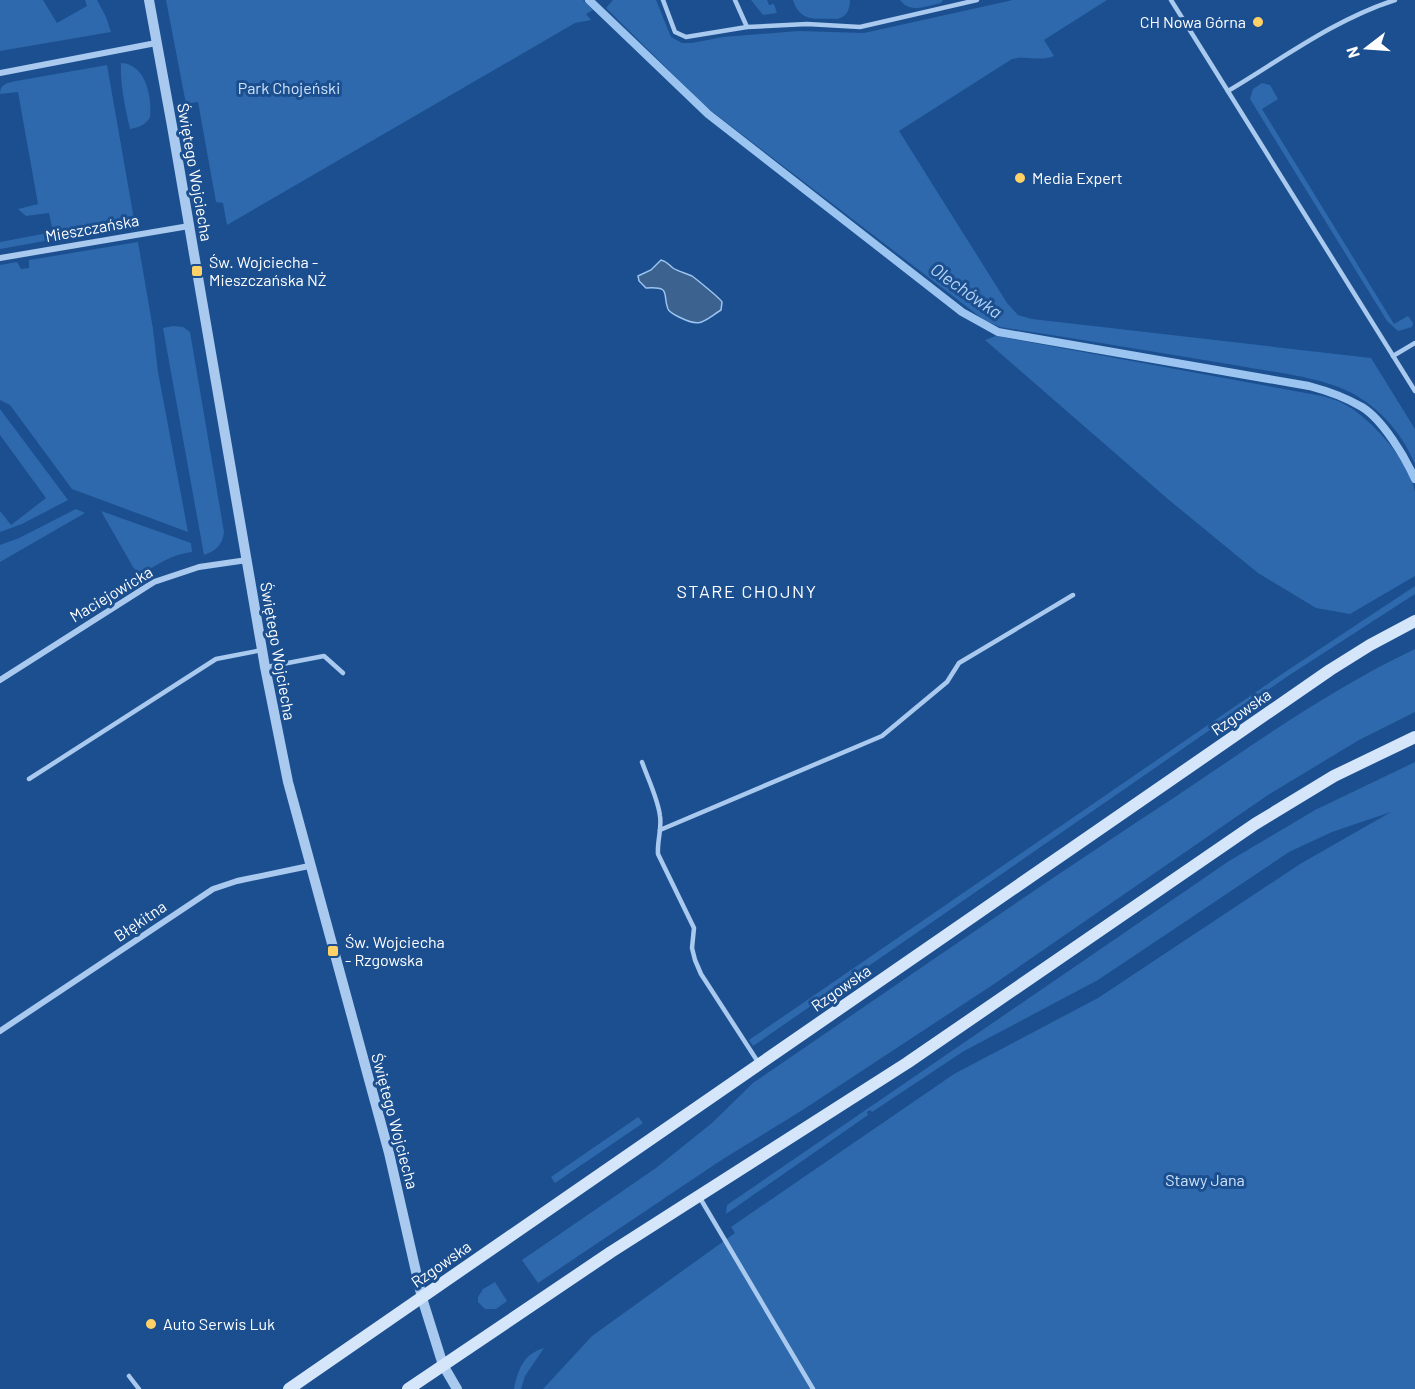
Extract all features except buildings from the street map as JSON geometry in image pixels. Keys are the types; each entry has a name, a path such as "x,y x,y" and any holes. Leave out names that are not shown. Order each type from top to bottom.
{"main road":[{"name":"Rzgowska","path":"289,1389 1330,670 1415,621"},
{"path":"408,1389 699,1196 907,1063 1255,824 1334,776 1415,736"}],"street":[{"name":"Świętego Wojciecha","path":"148,0 265,667 288,782 309,866 386,1142 422,1298 443,1365 457,1389"},
{"path":"0,73 156,42"},
{"name":"Mieszczańska","path":"0,258 189,226"},
{"name":"Maciejowicka","path":"0,680 154,582 199,567 247,560"},
{"name":"Błękitna","path":"0,1031 213,889 237,881 309,866"}],"lane":[{"path":"663,0 675,32 686,37 747,27 807,24 860,27 977,0"},
{"path":"735,0 747,27"},
{"path":"1171,0 1415,391"},
{"path":"1228,91 1339,23 1378,5 1395,0"},
{"path":"1394,356 1415,343"},
{"path":"660,830 882,736 946,682 959,663 1073,595"},
{"path":"29,779 216,659 262,650"},
{"path":"265,667 324,656 344,673"},
{"path":"642,762 660,815 658,854 694,928 692,948 695,960 707,984 759,1064"},
{"path":"699,1196 813,1389"},
{"path":"129,1376 139,1389"}],"green space":[{"path":"0,0 43,0 57,23 87,6 85,0 97,0 111,32 0,51"},
{"name":"Park Chojeński","path":"166,0 583,0 593,10 586,14 591,20 575,23 227,225 223,203 216,202 198,102 186,104"},
{"path":"613,0 656,0 671,37 682,43 692,43 723,37 798,31 864,33 1013,0 1107,0 1044,40 1054,56 1012,59 899,131 1007,303 1018,315 1032,319 1371,358 1415,429 1415,464 1392,425 1376,409 1357,396 1330,384 1281,373 1000,327 984,320 705,106 606,8"},
{"path":"751,0 767,0 769,5 774,4 777,13 763,15"},
{"path":"793,0 850,0 847,12 843,16 837,19 816,19 800,13"},
{"path":"900,0 943,0 941,3 913,8"},
{"path":"121,63 130,65 142,75 150,100 148,120 130,129 122,88"},
{"path":"107,65 135,225 0,249 0,242 53,232 49,213 26,216 18,209 38,204 18,92 0,94 1,88 7,83 16,81"},
{"path":"1262,83 1270,85 1278,99 1262,109 1394,324 1408,316 1413,323 1412,327 1398,331 1387,321 1250,99 1253,89"},
{"path":"138,242 158,372 188,532 72,489 10,405 0,400 0,265 17,262 21,269 29,268 29,260"},
{"path":"183,327 190,332 224,532 218,546 204,555 163,328"},
{"path":"996,336 1322,396 1344,404 1365,419 1388,442 1412,481 1415,492 1415,576 1350,614 1316,608 1258,573 1169,500 985,340"},
{"path":"0,409 68,500 22,524 0,532 0,511 11,525 46,498 0,435"},
{"path":"76,509 85,513 0,562 0,545 19,538"},
{"path":"101,511 191,543 192,552 171,558 140,575 133,567"},
{"path":"1415,586 1415,594 1288,676 753,1046 749,1040 1285,672"},
{"path":"1415,649 1415,712 1359,740 1268,795 994,984 801,1111 720,1161 538,1283 522,1260 656,1168 712,1123 753,1083 1263,738 1322,700"},
{"name":"Stawy Jana","path":"1415,762 1415,1389 543,1389 592,1336 735,1233 731,1227 954,1074 1098,998 1300,864 1391,812 1332,832 1289,852 1098,980 964,1051 872,1112 870,1110 867,1112 868,1115 726,1214 727,1205 1229,861 1315,810"},
{"path":"638,1117 643,1123 555,1183 551,1177"},
{"path":"495,1282 507,1301 496,1309 485,1309 478,1302 478,1297 483,1289"},
{"path":"544,1348 525,1376 521,1389 514,1389 517,1375 526,1359"}],"shaded area":[{"path":"661,260 692,276 708,289 722,302 721,310 697,323 671,313 663,290 646,288 639,281 638,276 651,270"}],"waterway":[{"name":"Olechówka","path":"589,0 708,114 962,312 998,332 1309,386 1336,395 1362,407 1378,421 1399,450 1415,479"}],"place":[{"name":"CH Nowa Górna","path":"1258,22"},
{"name":"Media Expert","path":"1020,178"},
{"name":"Św. Wojciecha - Mieszczańska NŻ","path":"197,271"},
{"name":"Św. Wojciecha - Rzgowska","path":"333,951"},
{"name":"Auto Serwis Luk","path":"151,1324"}],"district":[{"name":"STARE CHOJNY","path":"747,592"}]}
